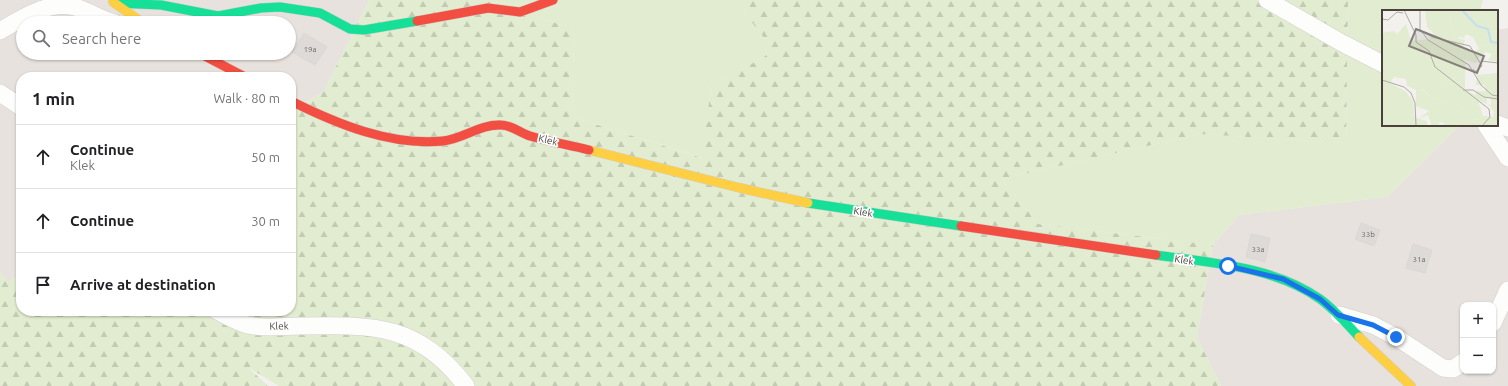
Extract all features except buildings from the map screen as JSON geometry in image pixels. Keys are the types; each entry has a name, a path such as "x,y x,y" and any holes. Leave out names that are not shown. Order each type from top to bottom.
{"street":[{"path":"112,2 161,5 218,16 261,8 280,7 320,13 350,29 364,30 483,9 520,12 553,0"},
{"path":"1267,0 1342,43 1382,63"},
{"path":"112,2 133,16"},
{"path":"27,16 44,8 65,5 75,7 95,16"},
{"path":"0,32 16,22"},
{"path":"212,60 235,72"},
{"path":"0,93 16,104"},
{"name":"Klek","path":"296,104 318,115 395,139 418,142 444,141 486,127 500,125 512,127 530,136 594,150 755,193 795,201 1228,266 1283,279 1320,299 1338,315 1386,364 1411,386"},
{"path":"1498,124 1508,128"},
{"path":"1487,126 1508,158"},
{"path":"1496,316 1508,290"},
{"path":"1338,315 1373,325 1396,337 1443,368 1453,369 1460,364"},
{"name":"Klek","path":"228,316 249,325 271,327 349,325 397,332 414,339 433,351 450,365 466,386"}],"shaded area":[{"path":"0,0 369,0 324,91 296,108 296,72 16,72 16,277 8,282 0,272"},
{"path":"1508,28 1508,386 1221,386 1197,337 1213,245 1239,215 1387,197 1459,126 1498,126 1498,30"}],"green space":[{"path":"369,0 484,0 574,29 572,117 702,158 711,87 774,51 735,0 1348,0 1346,143 1200,134 1002,179 1038,224 1213,245 1197,337 1221,386 279,386 249,368 268,386 0,386 0,272 8,282 16,277 16,316 296,316 296,108 324,91"},
{"path":"484,0 735,0 774,51 711,87 703,158 572,117 574,29"},
{"path":"1348,0 1483,0 1480,10 1382,10 1382,126 1459,126 1387,197 1239,215 1213,245 1038,224 1002,179 1200,134 1346,143"}],"traffic: fast":[{"path":"115,3 161,5 218,16 261,8 280,7 320,13 350,29 364,30 417,21"},
{"path":"808,203 961,226"},
{"path":"1156,255 1220,264 1282,279 1302,288 1320,299 1359,337"}],"traffic: slow":[{"path":"113,2 133,16"},
{"path":"589,150 740,188 808,203"},
{"path":"1359,337 1411,386"}],"traffic: jam":[{"path":"417,21 488,8 520,12 553,0"},
{"path":"212,60 235,72"},
{"path":"296,104 345,125 384,137 423,142 443,141 458,138 493,125 505,125 526,135 589,150"},
{"path":"961,226 1156,255"}],"route":[{"path":"1228,266 1283,279 1320,299 1338,315 1373,325 1396,337"}]}
